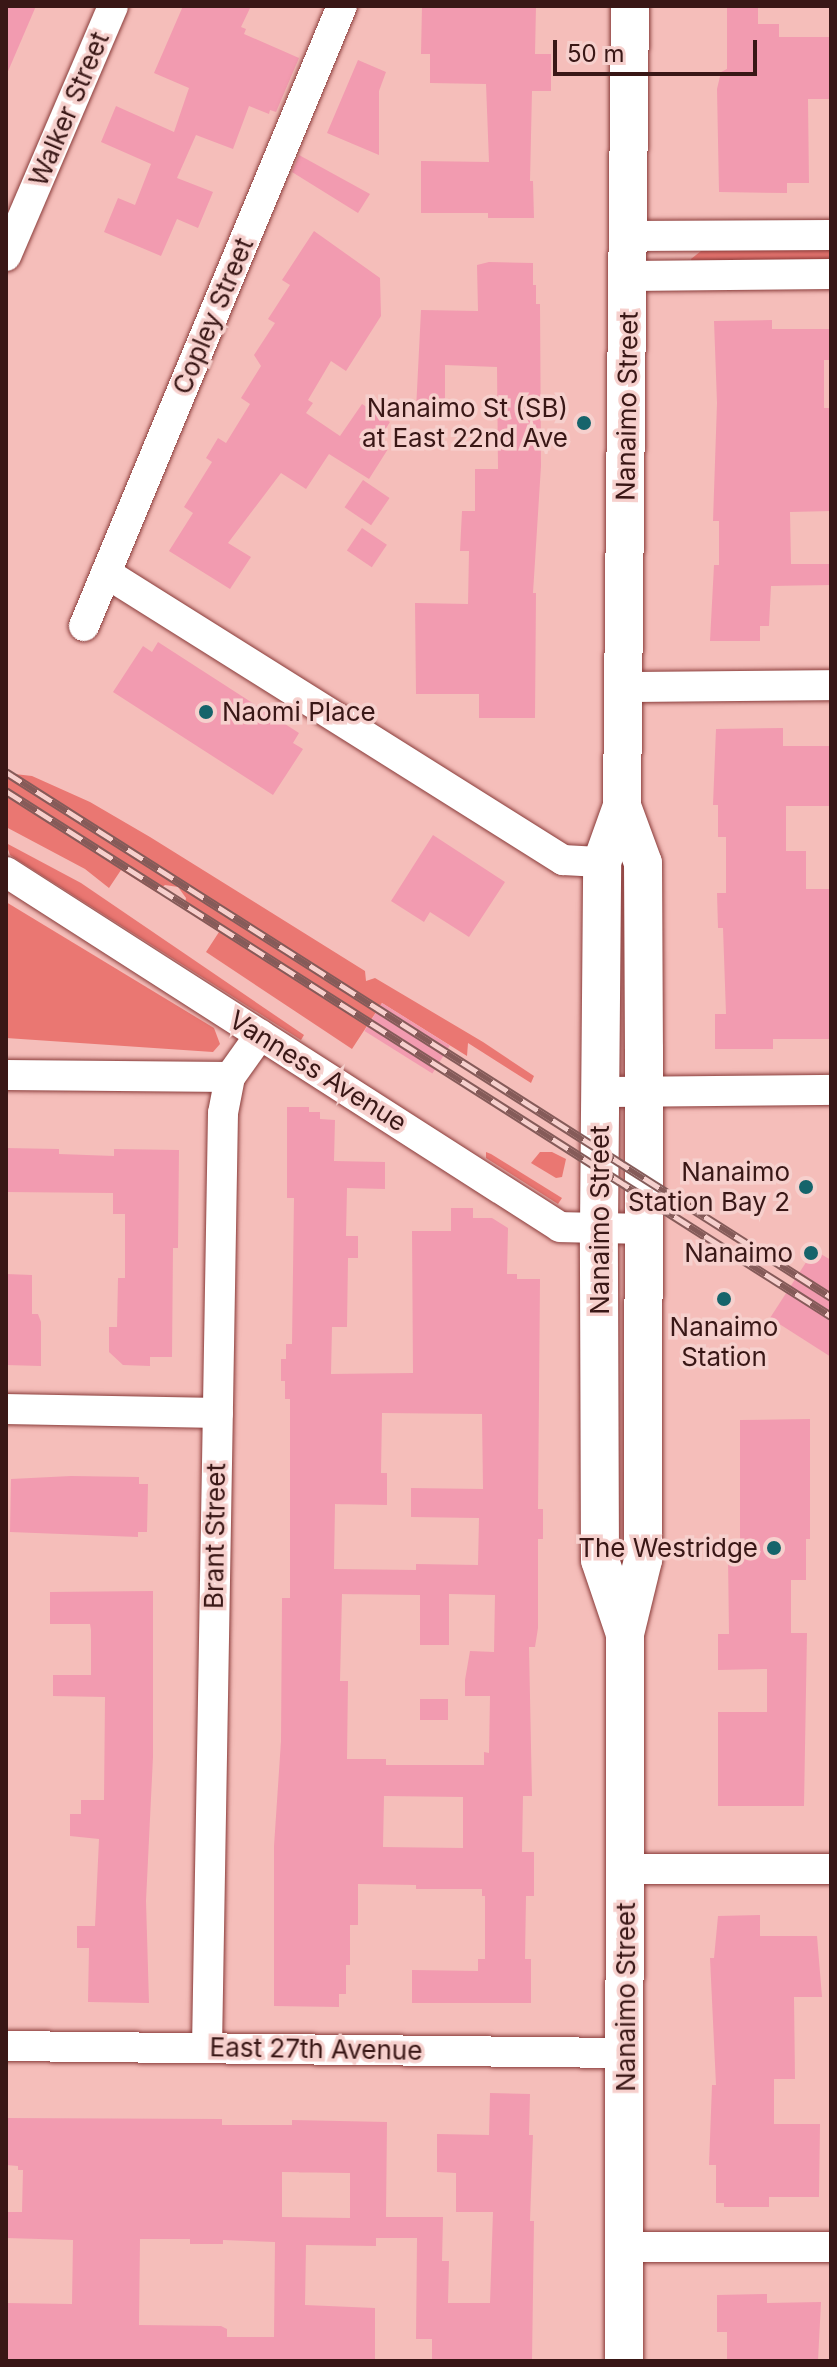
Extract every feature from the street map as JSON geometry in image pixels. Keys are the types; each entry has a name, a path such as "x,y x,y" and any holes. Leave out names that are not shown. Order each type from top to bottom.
{"main road":[{"name":"Nanaimo Street","path":"625,1634 600,1560 599,1228 602,862 622,806 630,6"},
{"name":"Nanaimo Street","path":"622,806 643,863 644,1092 643,1560 625,1634 624,2361"}],"street":[{"name":"Walker Street","path":"6,256 113,6"},
{"name":"Copley Street","path":"84,626 342,6"},
{"path":"630,236 831,235"},
{"path":"629,276 831,274"},
{"path":"106,573 563,860 602,862"},
{"path":"622,687 831,685"},
{"name":"Vanness Avenue","path":"6,872 560,1227 642,1229"},
{"name":"Brant Street","path":"207,2048 223,1113 230,1077 260,1035"},
{"path":"6,1075 230,1077"},
{"path":"600,1092 831,1090"},
{"path":"6,1409 218,1413"},
{"path":"626,1869 831,1869"},
{"name":"East 27th Avenue","path":"6,2046 626,2053"},
{"path":"625,2247 831,2247"}],"shaded area":[{"path":"831,250 831,266 692,263 691,259 701,251"},
{"path":"6,773 32,776 90,802 150,837 365,971 366,981 375,978 483,1042 534,1076 531,1083 468,1043 467,1056 382,1003 352,1049 206,952 219,932 184,909 186,898 178,887 165,885 156,892 121,870 109,888 85,869 6,827"},
{"path":"6,843 81,883 304,1035 301,1040 10,855"},
{"path":"6,902 214,1028 220,1044 213,1052 6,1038"},
{"path":"486,1152 562,1198 558,1204 486,1158"},
{"path":"540,1152 552,1152 566,1159 562,1177 556,1178 531,1163"}],"building":[{"path":"6,6 36,6 6,76"},
{"path":"183,6 251,6 241,27 246,29 244,34 299,58 276,112 270,110 269,114 249,106 233,149 196,135 177,178 213,192 198,228 177,219 161,256 104,232 118,198 135,205 151,164 101,142 116,106 174,132 189,88 154,73"},
{"path":"422,6 536,6 535,54 551,54 551,91 532,91 530,181 533,181 534,218 488,218 488,213 421,213 421,161 489,162 486,84 430,83 430,54 421,54"},
{"path":"727,6 758,6 758,24 779,24 779,37 831,37 831,99 808,99 809,183 787,183 787,193 719,192 717,89 721,72 727,69"},
{"path":"358,60 386,72 379,91 379,155 327,133"},
{"path":"299,155 370,194 358,213 292,172"},
{"path":"314,231 380,278 381,316 346,371 331,361 308,400 313,403 306,413 340,436 362,404 390,422 377,442 388,449 369,479 329,454 306,489 281,473 228,543 251,557 230,589 169,551 193,513 184,507 212,462 206,458 218,438 226,443 250,404 241,398 261,366 254,355 275,323 268,319 290,285 282,280"},
{"path":"489,262 533,263 536,304 540,304 541,466 533,593 536,593 535,718 479,718 479,694 416,694 415,603 468,604 469,551 460,551 462,511 475,511 475,469 498,469 497,367 445,365 445,410 416,410 421,310 478,311 477,265"},
{"path":"772,320 772,329 831,329 831,360 824,360 824,408 831,408 831,511 790,512 791,564 831,564 831,585 771,586 769,626 760,626 760,641 710,641 714,565 719,565 719,521 713,521 717,403 714,321"},
{"path":"363,480 390,498 371,525 345,507"},
{"path":"362,528 387,545 372,567 347,550"},
{"name":"Naomi Place","path":"158,642 299,733 293,743 303,749 273,795 113,692 143,646 152,652"},
{"path":"783,728 783,746 831,746 831,806 786,806 786,851 806,851 806,889 831,889 831,1039 773,1039 773,1049 715,1049 715,1014 726,1014 723,928 718,928 717,893 726,893 726,837 718,837 718,805 713,805 716,729"},
{"path":"433,835 505,882 469,937 430,912 424,922 391,901"},
{"path":"382,1003 450,1045 432,1073 365,1031"},
{"path":"287,1107 309,1107 309,1112 320,1112 320,1119 335,1120 334,1161 385,1162 385,1189 347,1188 346,1236 358,1236 358,1258 348,1258 347,1327 332,1327 331,1374 413,1373 412,1231 451,1231 451,1208 473,1208 473,1218 492,1218 508,1228 507,1274 517,1274 517,1279 540,1279 538,1509 543,1509 543,1539 538,1539 538,1628 535,1647 529,1647 532,1796 523,1796 522,1852 534,1852 534,1896 526,1896 525,1959 531,1959 531,2003 412,2003 412,1970 478,1971 478,1959 485,1959 485,1896 482,1896 482,1889 416,1889 416,1885 358,1884 358,1925 350,1925 350,1965 346,1965 346,1994 339,1994 339,2007 274,2006 274,1846 281,1741 282,1598 290,1598 290,1399 285,1399 285,1381 281,1381 281,1359 286,1359 286,1344 292,1344 294,1198 287,1198","holes":["382,1413 482,1414 483,1489 411,1488 411,1517 479,1518 478,1565 416,1564 416,1570 334,1569 335,1504 387,1505 387,1473 381,1473","342,1594 420,1595 420,1645 449,1645 449,1594 495,1595 494,1652 470,1651 465,1680 465,1696 490,1696 489,1753 484,1752 484,1765 386,1765 386,1759 347,1759 348,1681 340,1681","384,1796 463,1797 463,1848 383,1847"]},
{"path":"6,1148 59,1149 59,1154 114,1156 114,1149 179,1150 178,1248 173,1248 172,1357 150,1357 150,1366 123,1365 109,1352 109,1327 117,1327 118,1278 125,1278 125,1214 113,1214 113,1193 6,1192"},
{"path":"814,1250 831,1260 831,1357 770,1318"},
{"path":"6,1274 32,1275 32,1314 38,1314 41,1322 41,1366 6,1365"},
{"name":"The Westridge","path":"810,1419 810,1539 806,1539 806,1580 791,1580 791,1633 807,1633 804,1806 718,1806 718,1712 767,1712 767,1669 718,1670 718,1634 729,1634 728,1557 740,1557 740,1420"},
{"path":"139,1477 139,1484 148,1484 147,1532 138,1532 138,1537 10,1532 11,1479"},
{"path":"153,1591 153,1757 146,1901 149,2003 88,2002 89,1948 77,1948 77,1926 95,1926 99,1839 70,1836 70,1814 81,1814 81,1800 104,1800 105,1697 53,1696 53,1675 91,1675 91,1630 90,1624 50,1624 50,1592"},
{"path":"420,1699 448,1699 448,1720 420,1720"},
{"path":"760,1915 760,1936 817,1936 822,1997 794,1997 795,2079 774,2079 774,2124 820,2124 819,2197 769,2197 769,2207 724,2207 724,2203 716,2203 716,2165 709,2165 712,2085 716,2085 710,1958 714,1958 718,1916"},
{"path":"490,2093 530,2094 529,2135 533,2135 530,2221 534,2221 532,2361 432,2361 432,2339 416,2339 417,2238 376,2238 376,2246 306,2245 305,2305 375,2308 375,2361 6,2361 6,2303 72,2304 73,2240 6,2238 6,2212 22,2212 23,2170 18,2170 18,2166 6,2165 6,2118 222,2119 222,2125 292,2125 292,2120 387,2122 386,2217 443,2217 442,2261 449,2261 448,2303 490,2303 493,2212 456,2212 456,2173 437,2172 437,2134 489,2135","holes":["282,2172 350,2173 350,2218 282,2217","140,2239 190,2239 190,2244 223,2244 223,2240 275,2242 274,2337 227,2337 227,2329 221,2326 139,2325"]},
{"path":"767,2294 767,2303 821,2302 818,2361 727,2361 727,2332 717,2332 717,2295"}],"railway":[{"path":"6,772 831,1297"},
{"path":"6,791 831,1316"}],"place":[{"name":"Nanaimo St (SB) at East 22nd Ave","path":"584,423"},
{"name":"Naomi Place","path":"206,712"},
{"name":"Nanaimo Station Bay 2","path":"806,1187"},
{"name":"Nanaimo","path":"811,1253"},
{"name":"Nanaimo Station","path":"724,1299"},
{"name":"The Westridge","path":"774,1548"}]}
